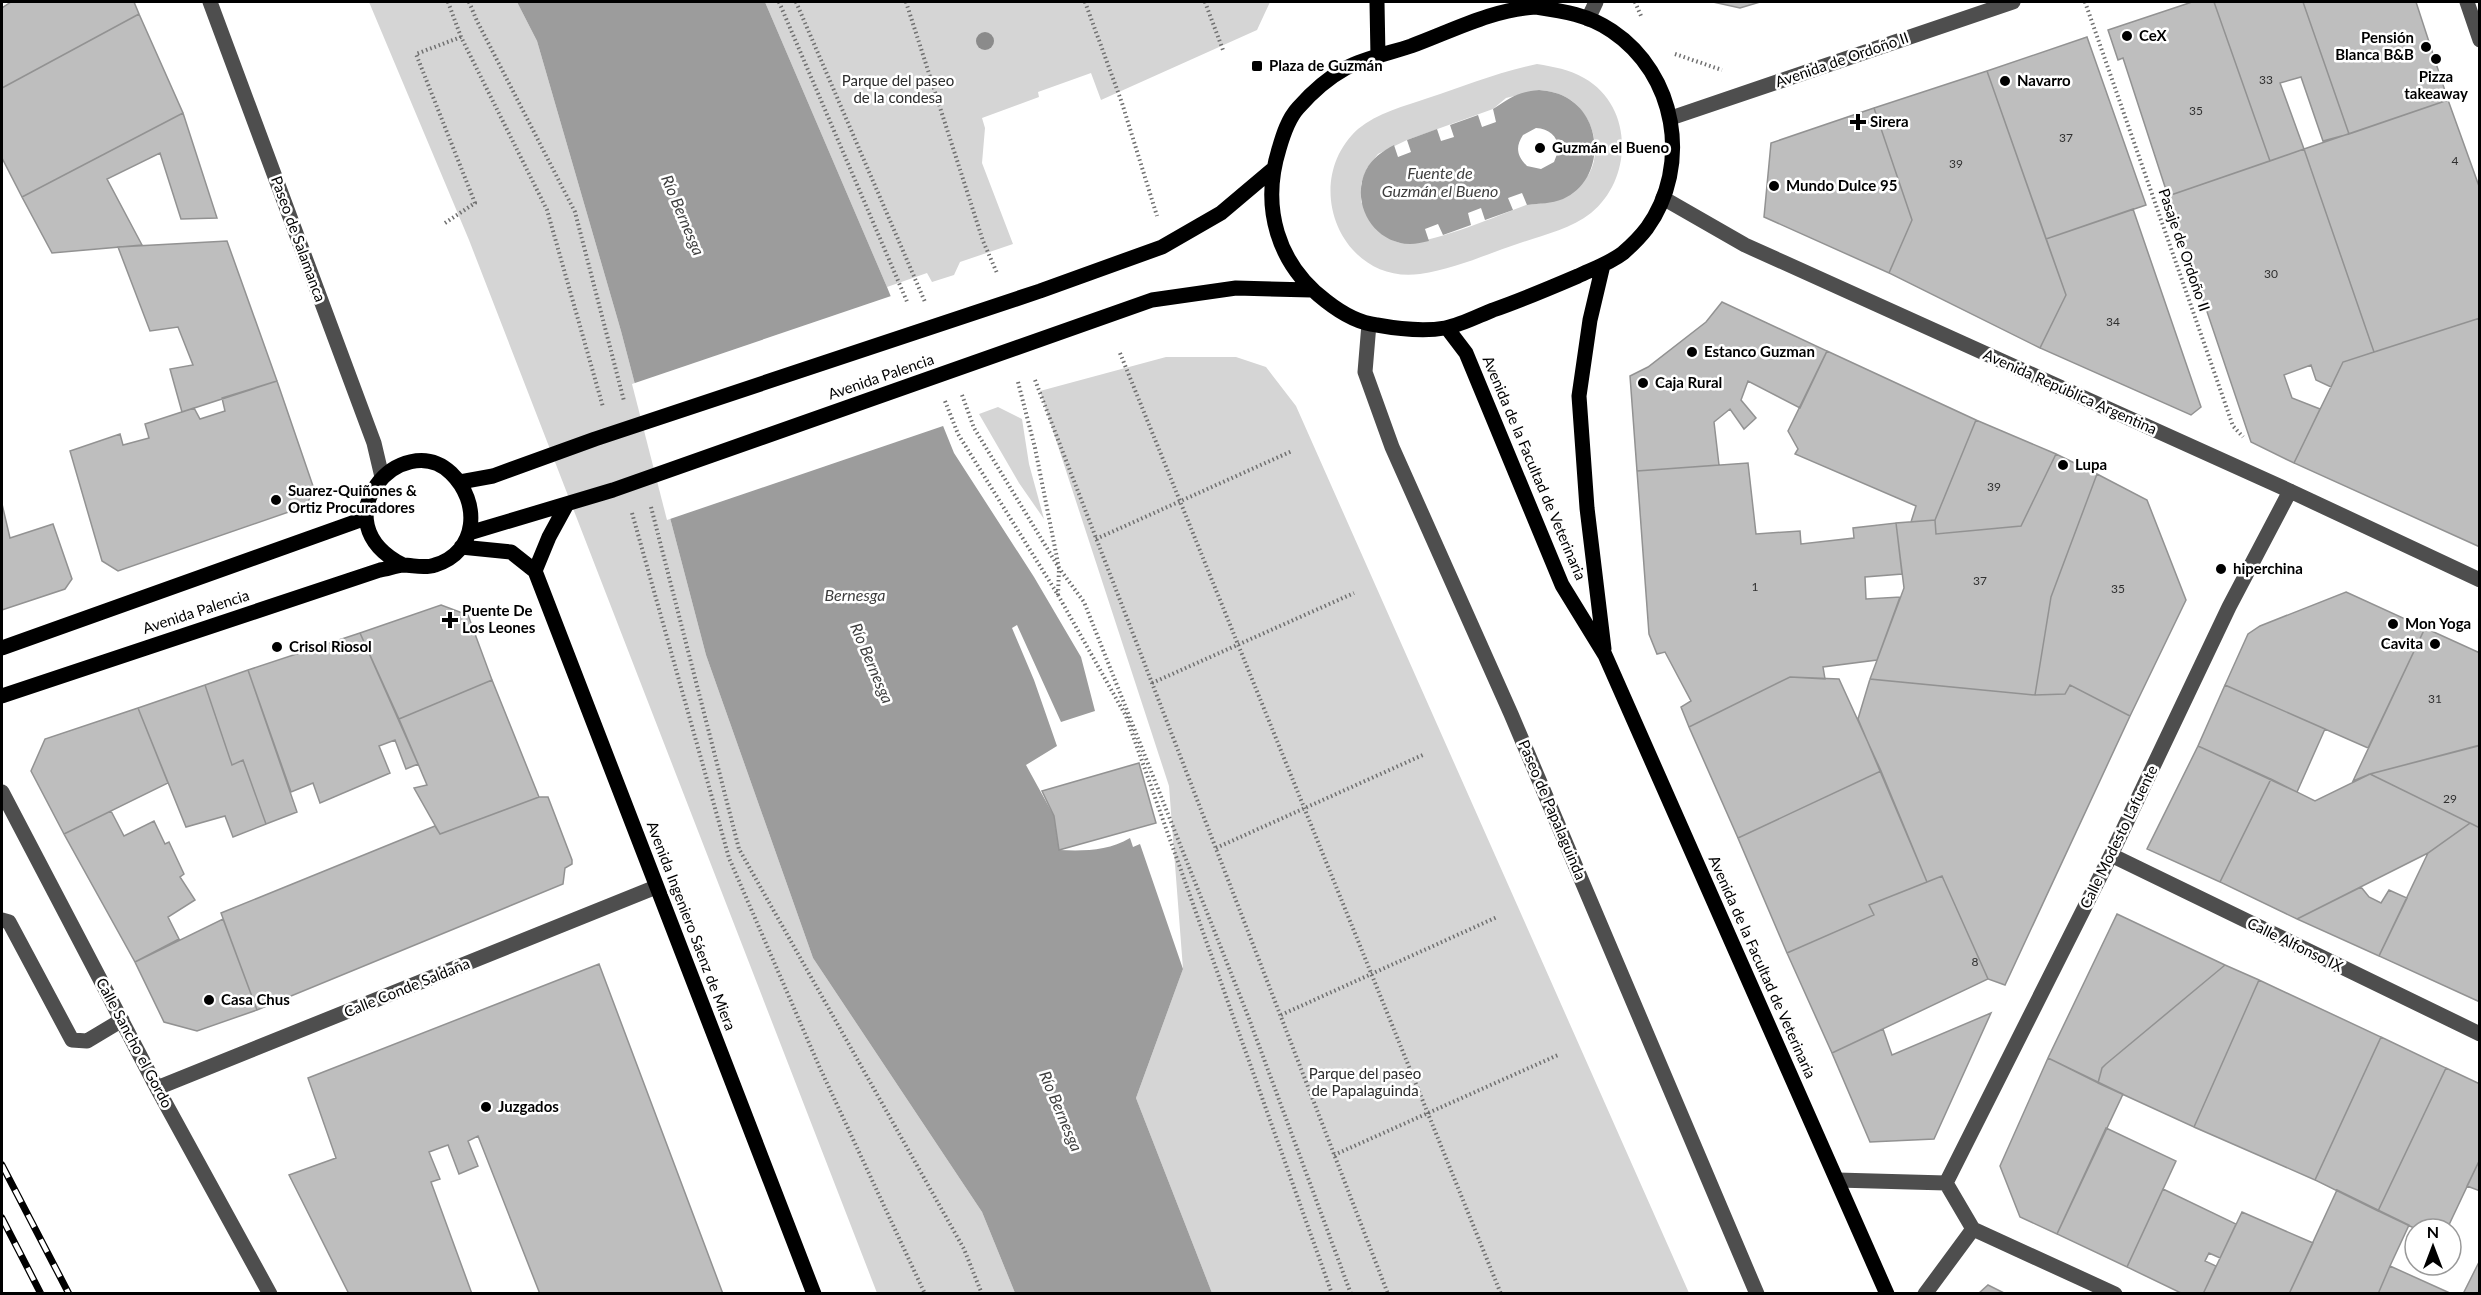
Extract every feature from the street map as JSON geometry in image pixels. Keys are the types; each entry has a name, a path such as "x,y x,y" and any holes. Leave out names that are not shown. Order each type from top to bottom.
{"main road":[{"path":"1377,2 1378,57"},
{"path":"1519,5 1569,12 1588,19 1611,31 1626,43 1649,68 1665,98 1671,118 1672,165 1663,198 1647,227 1623,253 1603,265 1448,327 1403,330 1369,324 1338,310 1311,290 1281,247 1271,202 1272,170 1283,133 1295,111 1320,86 1347,68 1519,5"},
{"name":"Avenida Palencia","path":"2,696 380,570 403,566 435,566 450,558 461,547 469,533 471,506 460,482 493,476 595,439 1040,291 1161,247 1221,213 1272,170"},
{"name":"Avenida de la Facultad de Veterinaria","path":"1603,265 1590,320 1579,396 1587,508 1605,655"},
{"name":"Avenida Palencia","path":"469,533 613,490 1152,300 1236,288 1311,290"},
{"name":"Avenida de la Facultad de Veterinaria","path":"1448,327 1466,353 1562,585 1605,655 1887,1293"},
{"path":"403,566 388,558 377,548 369,534 366,518 367,503 372,489 382,477 396,467 413,462 430,463 447,470 460,482"},
{"path":"461,547 511,552 535,571 549,537 567,504"},
{"name":"Avenida Palencia","path":"2,648 366,518"},
{"name":"Avenida Ingeniero Sáenz de Miera","path":"535,571 814,1293"}],"street":[{"name":"Paseo de Salamanca","path":"210,2 374,443 382,477"},
{"path":"1588,19 1596,2"},
{"name":"Avenida de Ordoño II","path":"1671,118 2013,2"},
{"path":"2467,2 2480,40"},
{"name":"Avenida República Argentina","path":"1663,198 1745,245 2290,490 2480,579"},
{"name":"Paseo de Papalaguinda","path":"1369,324 1365,372 1392,447 1511,714 1757,1293"},
{"name":"Calle Modesto Lafuente","path":"1946,1183 2111,855 2229,606 2290,490"},
{"name":"Calle Sancho el Gordo","path":"2,792 157,1088 270,1293"},
{"name":"Calle Alfonso IX","path":"2111,855 2480,1034"},
{"name":"Calle Conde Saldaña","path":"157,1088 656,887"},
{"path":"2,920 9,922 72,1040 87,1041 122,1020"},
{"path":"1837,1180 1946,1183 1973,1229 2115,1293"},
{"path":"1925,1293 1973,1229"}],"path":[{"path":"448,2 461,37 547,210 604,414"},
{"path":"469,2 575,212 626,409"},
{"path":"779,2 912,315"},
{"path":"796,2 928,310"},
{"path":"906,2 983,241 996,273"},
{"path":"1085,2 1122,103 1158,217"},
{"path":"1205,2 1223,50"},
{"name":"Pasaje de Ordoño II","path":"2085,2 2233,426 2247,442"},
{"path":"445,224 475,203 416,54 461,37"},
{"path":"1120,353 1501,1293"},
{"path":"1035,380 1388,1293"},
{"path":"1018,382 1035,448 1059,568 1058,595"},
{"path":"958,385 975,428 1059,568 1084,602 1248,1016 1351,1293"},
{"path":"941,390 958,434 1058,595 1126,716 1332,1293"},
{"path":"1096,539 1292,452"},
{"path":"650,501 740,849 964,1249 982,1293"},
{"path":"630,506 729,858 819,1066 925,1293"},
{"path":"1152,683 1354,593"},
{"path":"1216,848 1425,754"},
{"path":"1281,1015 1497,917"},
{"path":"1334,1155 1558,1055"}],"green space":[{"path":"369,2 517,2 537,41 621,331 706,655 813,958 982,1212 1015,1293 877,1293 469,240"},
{"name":"Parque del paseo de la condesa","path":"765,2 1270,2 1257,30 1101,100 1091,73 1038,92 1039,97 982,118 985,128 982,163 1013,244 960,262 954,275 932,282 927,273 887,287"},
{"path":"1537,64 1573,72 1600,90 1612,106 1619,124 1622,143 1615,182 1605,199 1583,219 1566,227 1446,269 1420,274 1393,273 1369,264 1351,247 1338,226 1331,202 1332,176 1341,151 1358,129 1382,114","holes":["1539,90 1562,95 1569,99 1584,114 1589,123 1595,143 1595,154 1589,174 1581,181 1545,202 1529,204 1440,236 1405,243 1391,239 1361,202 1361,184 1367,168 1378,154 1407,140 1493,109 1506,98"]},
{"name":"Parque del paseo de Papalaguinda","path":"1166,357 1236,357 1266,367 1296,406 1689,1293 1212,1293 1136,1098 1183,969 1169,786 1040,391"},
{"path":"998,407 1022,419 1029,464 1044,519 1019,483 979,414"}],"water":[{"name":"Bernesga","path":"517,2 765,2 887,287 954,453 1034,577 1081,657 1095,711 1061,722 1017,625 1012,628 1034,680 1057,746 1026,765 1054,816 1059,850 1104,848 1130,838 1133,847 1140,844 1183,969 1136,1098 1212,1293 1015,1293 982,1212 813,958 706,655 621,331 537,41"},
{"name":"Fuente de Guzmán el Bueno","path":"1539,90 1566,97 1581,109 1589,122 1593,136 1592,166 1586,179 1576,190 1559,201 1527,205 1522,193 1508,198 1513,210 1485,220 1481,208 1468,213 1471,225 1443,235 1438,224 1425,229 1429,241 1420,243 1397,242 1385,237 1376,229 1363,208 1361,195 1366,170 1378,155 1394,145 1398,157 1411,152 1407,140 1437,129 1441,141 1454,137 1450,125 1478,115 1482,127 1496,122 1493,109 1514,96","holes":["1536,128 1554,136 1559,149 1554,162 1541,169 1527,166 1519,155 1518,147 1523,135"]}],"pier":[{"path":"894,295 946,425 667,520 632,384"}],"building":[{"path":"11,2 134,2 139,14 2,88 2,8"},
{"path":"1713,2 1760,2 1740,8"},
{"path":"2192,2 2214,2 2270,161 2168,196 2123,58 2118,60 2108,30"},
{"path":"2214,2 2303,2 2349,134 2323,141 2301,77 2280,83 2304,149 2270,161"},
{"path":"2303,2 2416,2 2448,100 2349,134"},
{"path":"139,14 183,113 22,197 2,158 2,88"},
{"path":"2087,37 2146,205 2046,239 1987,71"},
{"path":"1987,71 2066,295 2040,348 1889,273 1912,220 1874,108"},
{"path":"2448,100 2480,189 2480,318 2374,352 2304,149"},
{"path":"1874,108 1912,220 1889,273 1764,217 1771,143"},
{"path":"183,113 217,218 181,219 160,153 107,179 142,245 52,253 22,197"},
{"path":"2304,149 2374,352 2343,362 2331,387 2316,380 2311,365 2284,375 2292,398 2320,409 2294,463 2251,442 2168,196"},
{"path":"2133,209 2201,407 2191,415 2040,348 2066,295 2046,239"},
{"path":"227,241 277,381 182,412 170,369 193,365 178,327 150,331 118,247"},
{"path":"1722,302 1827,351 1800,408 1748,381 1741,400 1756,418 1744,429 1730,409 1714,422 1719,465 1637,471 1630,376 1648,367 1706,322"},
{"path":"2480,318 2480,547 2294,463 2343,362"},
{"path":"1827,351 1976,420 1935,520 1911,522 1916,506 1795,454 1798,449 1788,431"},
{"path":"277,381 314,489 306,506 118,571 102,561 70,451 120,434 123,445 149,438 145,424 194,408 200,419 225,411 222,398"},
{"path":"1976,420 2056,454 2021,526 1936,534 1935,520"},
{"path":"2056,454 2097,474 2051,597 2035,695 1870,679 1904,588 1896,523 1935,520 1936,534 2021,526"},
{"path":"1748,463 1756,534 1800,531 1801,544 1854,538 1853,528 1896,523 1902,574 1865,577 1866,599 1900,597 1877,660 1823,667 1825,679 1790,677 1689,727 1681,707 1691,701 1665,652 1657,654 1649,634 1637,471"},
{"path":"2097,474 2147,500 2186,600 2130,716 2070,685 2065,694 2035,695 2051,597"},
{"path":"2,504 10,538 53,524 72,579 65,589 2,610"},
{"path":"2346,592 2425,628 2368,748 2225,685 2248,634 2260,626"},
{"path":"441,605 468,615 492,680 399,719 360,633"},
{"path":"2425,628 2480,653 2480,745 2370,774 2353,781"},
{"path":"360,633 418,764 406,769 395,740 379,746 390,773 320,803 313,783 291,792 248,670"},
{"path":"248,670 297,812 266,824 243,760 232,765 205,685"},
{"path":"1790,677 1839,679 1881,771 1738,838 1689,727"},
{"path":"1870,679 2035,695 2065,694 2070,685 2130,716 2005,985 1988,979 1942,876 1927,882 1858,719"},
{"path":"492,680 539,797 440,834 414,788 427,785 399,719"},
{"path":"205,685 232,765 243,760 266,824 233,837 225,816 186,827 138,708"},
{"path":"2225,685 2325,729 2297,792 2198,746"},
{"path":"138,708 168,783 64,834 31,771 45,739"},
{"path":"2480,745 2480,828 2370,774 2478,746"},
{"path":"2198,746 2271,779 2220,882 2147,849"},
{"path":"1139,763 1156,823 1059,850 1054,816 1042,791"},
{"path":"1881,771 1927,882 1869,905 1874,915 1787,953 1738,838"},
{"path":"2370,774 2470,823 2428,853 2297,919 2220,882 2271,779 2315,801"},
{"path":"539,797 548,797 572,860 572,864 565,868 563,884 257,1010 221,913 435,826 440,834"},
{"path":"111,811 124,836 154,821 165,844 169,842 184,874 180,877 195,900 168,917 179,939 135,962 64,834"},
{"path":"2470,823 2480,828 2480,1002 2379,956 2428,853"},
{"path":"1942,876 1988,979 1832,1053 1787,953 1874,915 1869,905"},
{"path":"2361,887 2369,897 2381,903 2389,890 2407,898 2379,956 2297,919"},
{"path":"2117,914 2225,965 2106,1064 2102,1068 2098,1083 2048,1058"},
{"path":"223,919 257,1010 197,1031 164,1022 135,962"},
{"name":"Juzgados","path":"599,964 723,1294 540,1294 478,1136 468,1141 478,1166 459,1174 448,1145 429,1152 440,1179 431,1182 472,1294 349,1294 289,1175 336,1158 308,1078"},
{"path":"2225,965 2259,980 2194,1127 2098,1083 2102,1068 2106,1064"},
{"path":"2259,980 2381,1037 2315,1180 2194,1127"},
{"path":"1991,1013 1934,1139 1870,1142 1832,1053 1883,1029 1892,1055"},
{"path":"2381,1037 2446,1068 2378,1211 2315,1180"},
{"path":"2048,1058 2123,1094 2057,1234 2020,1217 2000,1166"},
{"path":"2446,1068 2480,1084 2480,1159 2453,1217 2403,1217 2403,1223 2378,1211"},
{"path":"2106,1128 2176,1161 2127,1267 2057,1234"},
{"path":"2480,1159 2480,1191 2467,1186"},
{"path":"2163,1189 2236,1224 2220,1258 2209,1253 2205,1261 2216,1266 2203,1294 2183,1294 2127,1267"},
{"path":"2337,1190 2403,1222 2403,1238 2378,1294 2289,1294"},
{"path":"2242,1212 2313,1243 2289,1294 2203,1294"},
{"path":"2480,1260 2480,1294 2463,1294"},
{"path":"2390,1266 2403,1272 2403,1277 2414,1277 2452,1294 2378,1294"},
{"path":"1988,1285 2006,1294 1978,1294"}],"railway":[{"path":"2,1165 69,1294"},
{"path":"2,1218 41,1294"}],"place":[{"name":"CeX","path":"2127,36"},
{"name":"Pensión Blanca B&B","path":"2426,47"},
{"name":"Pizza takeaway","path":"2436,59"},
{"name":"Plaza de Guzmán","path":"1257,66"},
{"name":"Navarro","path":"2005,81"},
{"name":"Sirera","path":"1858,122"},
{"name":"Guzmán el Bueno","path":"1540,148"},
{"name":"Mundo Dulce 95","path":"1774,186"},
{"name":"Estanco Guzman","path":"1692,352"},
{"name":"Caja Rural","path":"1643,383"},
{"name":"Lupa","path":"2063,465"},
{"name":"Suarez-Quiñones & Ortiz Procuradores","path":"276,500"},
{"name":"hiperchina","path":"2221,569"},
{"name":"Puente De Los Leones","path":"450,620"},
{"name":"Mon Yoga","path":"2393,624"},
{"name":"Cavita","path":"2435,644"},
{"name":"Crisol Riosol","path":"277,647"},
{"name":"Casa Chus","path":"209,1000"},
{"name":"Juzgados","path":"486,1107"}],"water label":[{"name":"Río Bernesga","path":"683,215"},
{"name":"Río Bernesga","path":"872,663"},
{"name":"Río Bernesga","path":"1061,1111"}]}
